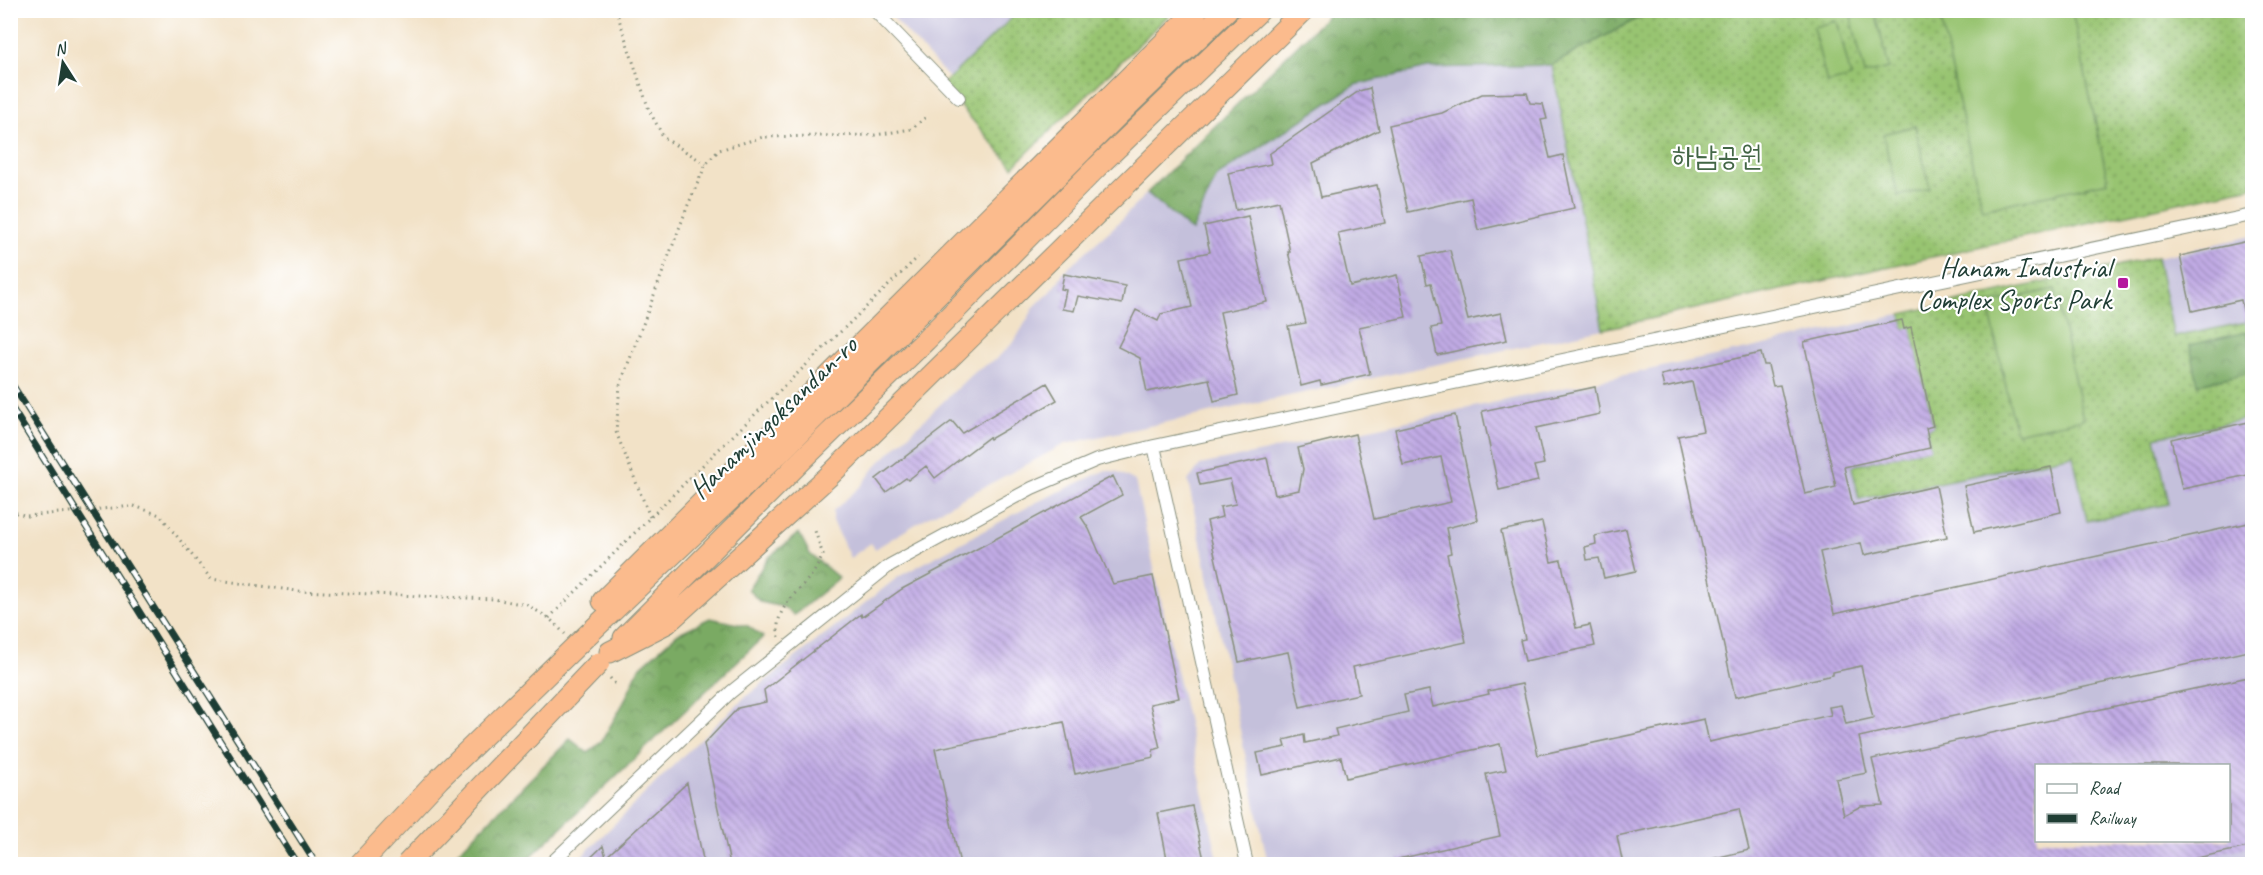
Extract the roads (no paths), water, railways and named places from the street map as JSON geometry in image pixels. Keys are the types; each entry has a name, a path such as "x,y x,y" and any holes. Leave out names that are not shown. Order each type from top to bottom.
{"highway":[{"path":"572,639 602,602 633,570 1197,10"},
{"name":"Hanamjingoksandan-ro","path":"407,864 606,664 804,458 926,340 1227,10"},
{"name":"Hanamjingoksandan-ro","path":"360,864 572,639 777,454 1089,159 1260,10"},
{"path":"606,664 667,623 829,476 1304,10"}],"street":[{"path":"874,10 959,98"},
{"path":"550,864 731,692 890,565 1032,488 1097,460 1154,446 2253,214"},
{"path":"1154,446 1247,864"}],"railway":[{"path":"10,381 316,864"},
{"path":"10,405 297,864"}],"place":[{"name":"Hanam Industrial Complex Sports Park","path":"2123,283"}],"park label":[{"name":"하남공원","path":"1717,155"}]}
